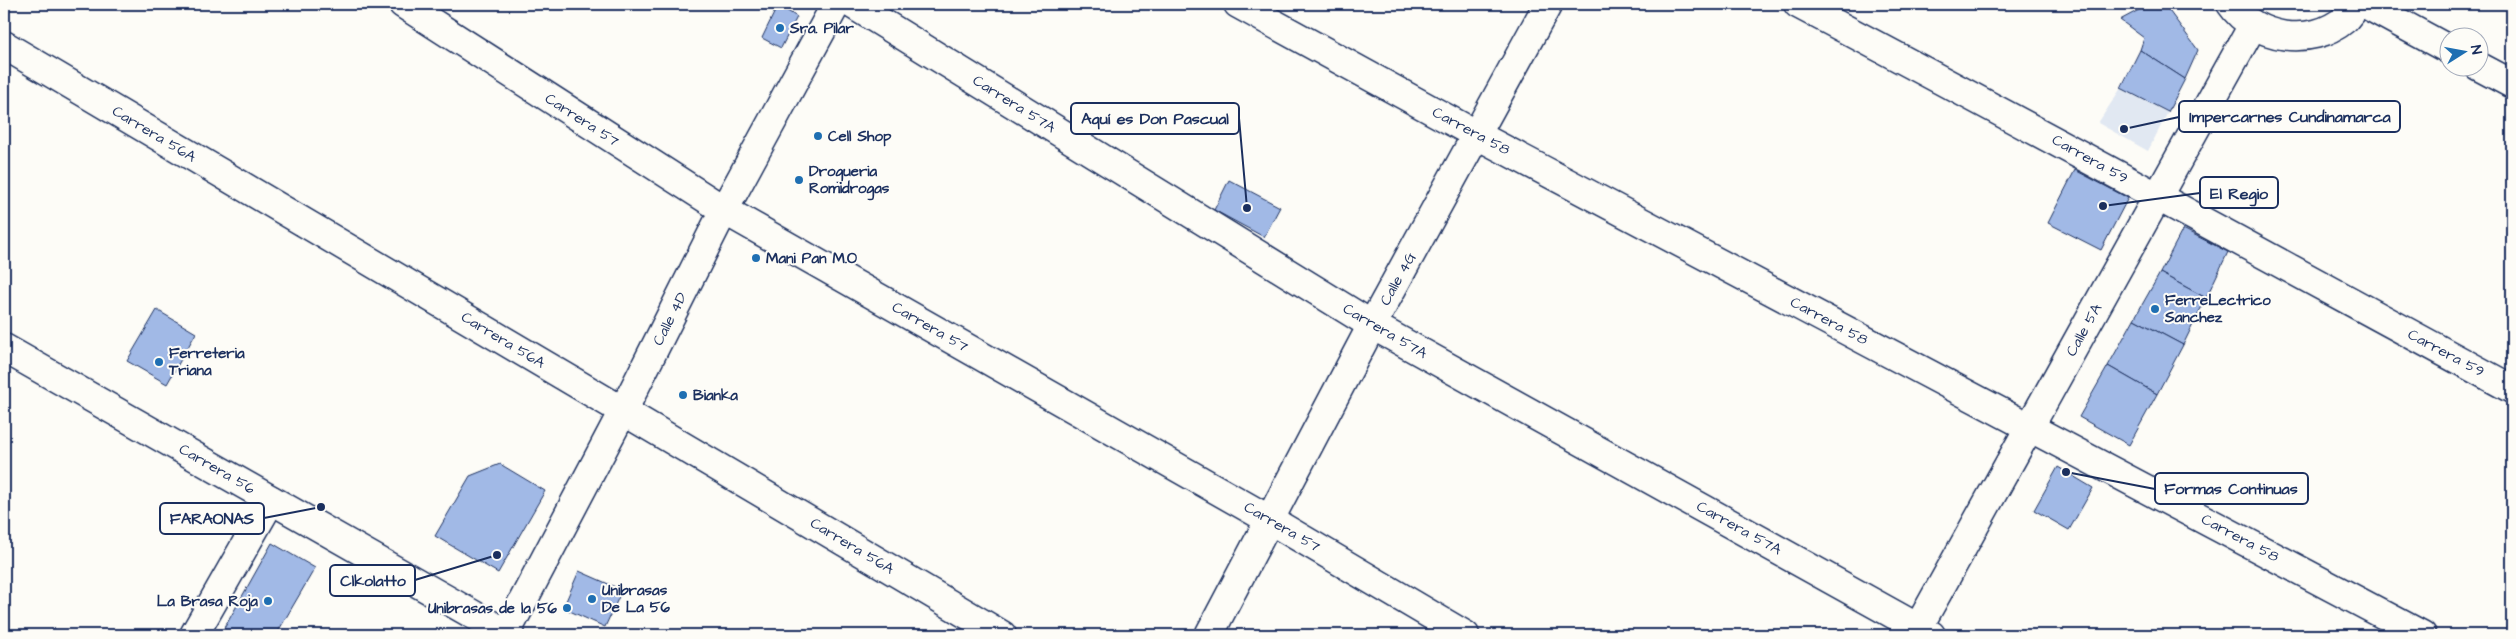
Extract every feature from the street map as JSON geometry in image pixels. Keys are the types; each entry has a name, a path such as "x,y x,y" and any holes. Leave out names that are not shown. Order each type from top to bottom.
{"street":[{"name":"Carrera 57","path":"403,4 724,210 1270,520 1465,635"},
{"name":"Calle 4D","path":"507,635 624,411 724,210 836,4"},
{"name":"Carrera 57A","path":"852,4 1372,325 1921,633"},
{"name":"Carrera 58","path":"1238,4 1477,135 2422,635"},
{"name":"Calle 4G","path":"1209,635 1372,325 1548,4"},
{"name":"Carrera 59","path":"1798,4 2034,128 2158,198 2512,389"},
{"path":"2231,4 2253,26 2275,35 2300,37 2323,32 2344,19 2357,4"},
{"path":"2365,4 2438,44"},
{"name":"Calle 5A","path":"1921,633 2030,426 2253,26"},
{"name":"Carrera 56A","path":"4,45 1002,635"},
{"path":"2488,71 2512,84"},
{"name":"Carrera 56","path":"4,348 507,635"},
{"path":"194,635 271,500"}],"shaded area":[{"path":"2121,88 2168,112 2148,151 2098,123"}],"building":[{"path":"2150,4 2164,4 2198,50 2185,79 2140,50 2144,38 2120,20"},
{"name":"Sra. Pilar","path":"778,5 797,17 781,48 762,38"},
{"path":"2140,50 2185,79 2168,112 2121,88"},
{"path":"2075,170 2128,198 2101,250 2048,223"},
{"path":"1229,180 1280,207 1264,237 1214,210"},
{"path":"2183,229 2228,252 2206,298 2160,273"},
{"path":"2160,273 2206,298 2183,345 2134,319"},
{"path":"157,310 196,333 167,384 127,361"},
{"path":"2134,319 2183,345 2157,394 2108,366"},
{"path":"2108,366 2157,394 2129,445 2079,417"},
{"path":"500,464 545,491 498,573 435,536 470,476"},
{"path":"2058,467 2093,488 2069,530 2034,510"},
{"name":"La Brasa Roja","path":"272,543 315,568 276,635 221,634"},
{"name":"Unibrasas De La 56","path":"579,571 622,590 605,627 563,608"}],"place":[{"name":"Sra. Pilar","path":"780,28"},
{"name":"Impercarnes Cundinamarca","path":"2124,129"},
{"name":"Cell Shop","path":"818,136"},
{"name":"Drogueria Romidrogas","path":"799,180"},
{"name":"El Regio","path":"2103,206"},
{"name":"Aquí es Don Pascual","path":"1247,208"},
{"name":"Mani Pan M.O","path":"756,258"},
{"name":"FerreLectrico Sanchez","path":"2155,309"},
{"name":"Ferreteria Triana","path":"159,362"},
{"name":"Bianka","path":"683,395"},
{"name":"Formas Continuas","path":"2066,472"},
{"name":"FARAONAS","path":"321,507"},
{"name":"Clkolatto","path":"497,555"},
{"name":"Unibrasas De La 56","path":"592,599"},
{"name":"La Brasa Roja","path":"268,601"},
{"name":"Unibrasas de la 56","path":"567,608"}]}
